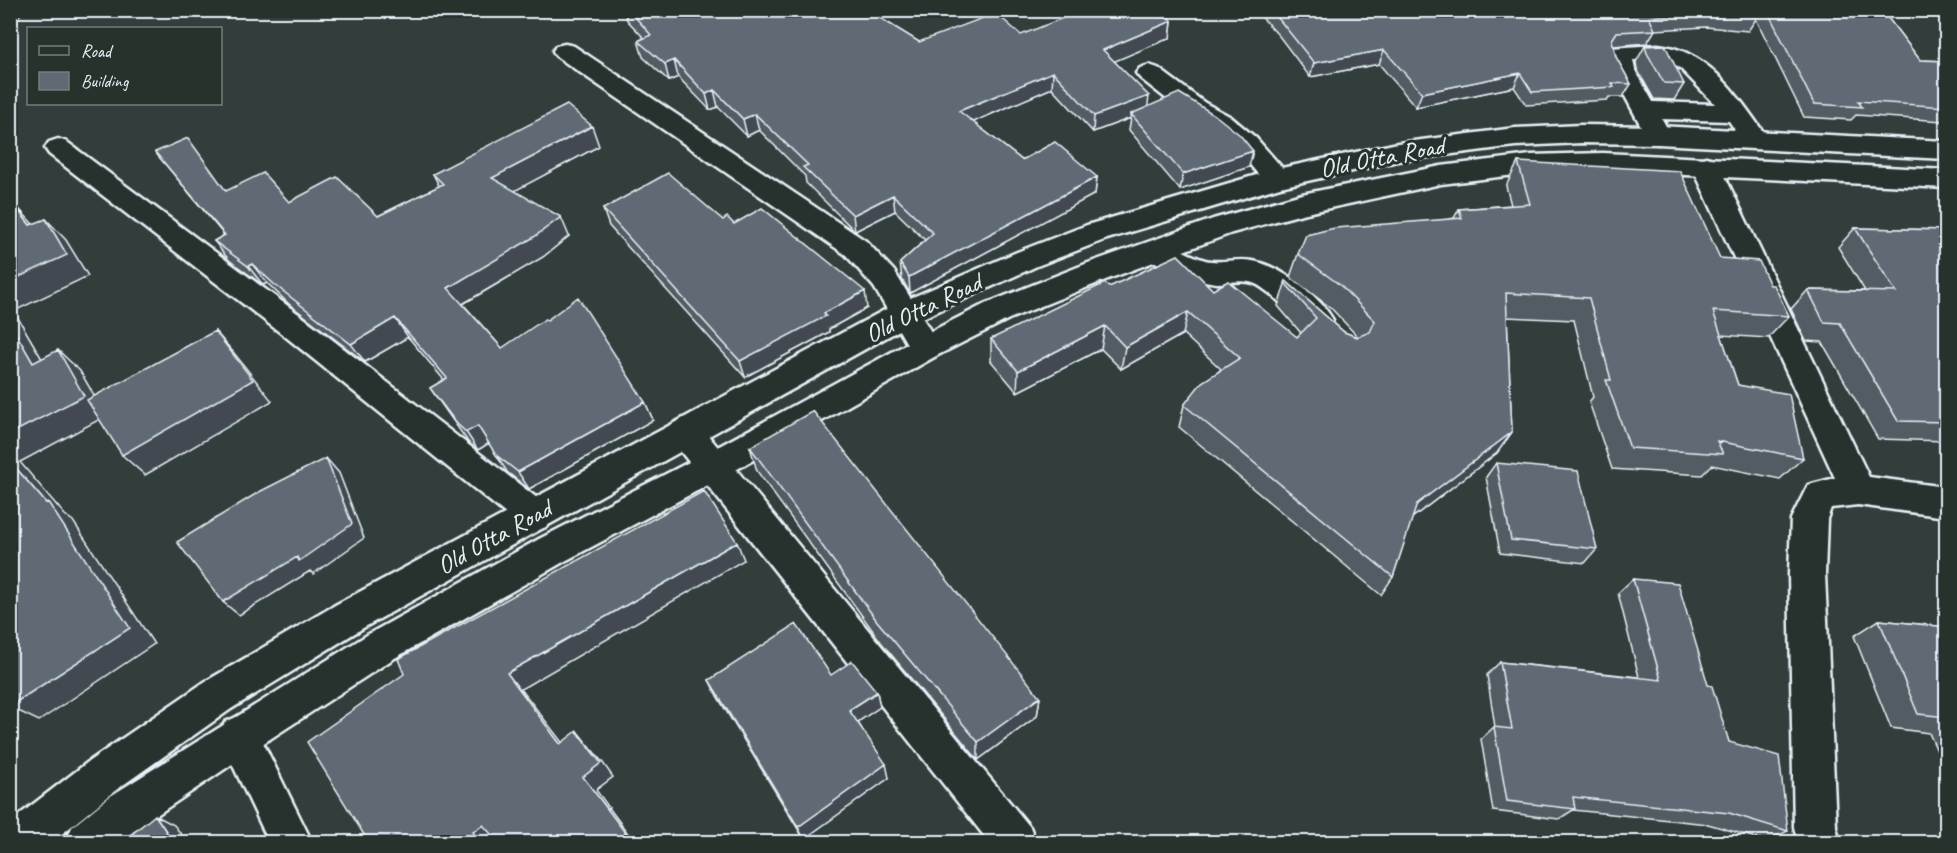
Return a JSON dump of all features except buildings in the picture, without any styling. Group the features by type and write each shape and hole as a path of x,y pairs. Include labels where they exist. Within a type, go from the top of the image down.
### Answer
{"main road":[{"path":"565,51 856,248 884,279 925,348"},
{"path":"1736,112 1651,123 1623,69 1619,53 1659,52 1690,62 1736,112 1755,139"},
{"path":"1149,73 1196,109 1222,123 1247,144 1277,178"},
{"name":"Old Otta Road","path":"19,843 102,776 217,696 350,616 903,314 1027,259 1097,232 1277,178 1398,152 1496,139 1581,134 1651,123 1755,139 1947,150"},
{"path":"58,148 297,329 534,516"},
{"name":"Old Otta Road","path":"87,843 124,812 238,735 390,641 552,550 713,466 925,348 998,311 1098,271 1223,226 1302,204 1479,169 1603,162 1947,179"},
{"path":"1706,166 1858,490"},
{"path":"1157,250 1201,269 1218,272 1240,270 1256,273 1274,283 1339,338"},
{"path":"686,432 1015,843"},
{"path":"1819,843 1815,827 1807,574 1809,519 1820,495 1836,491 1858,490 1947,502"},
{"path":"238,735 291,843"}]}
